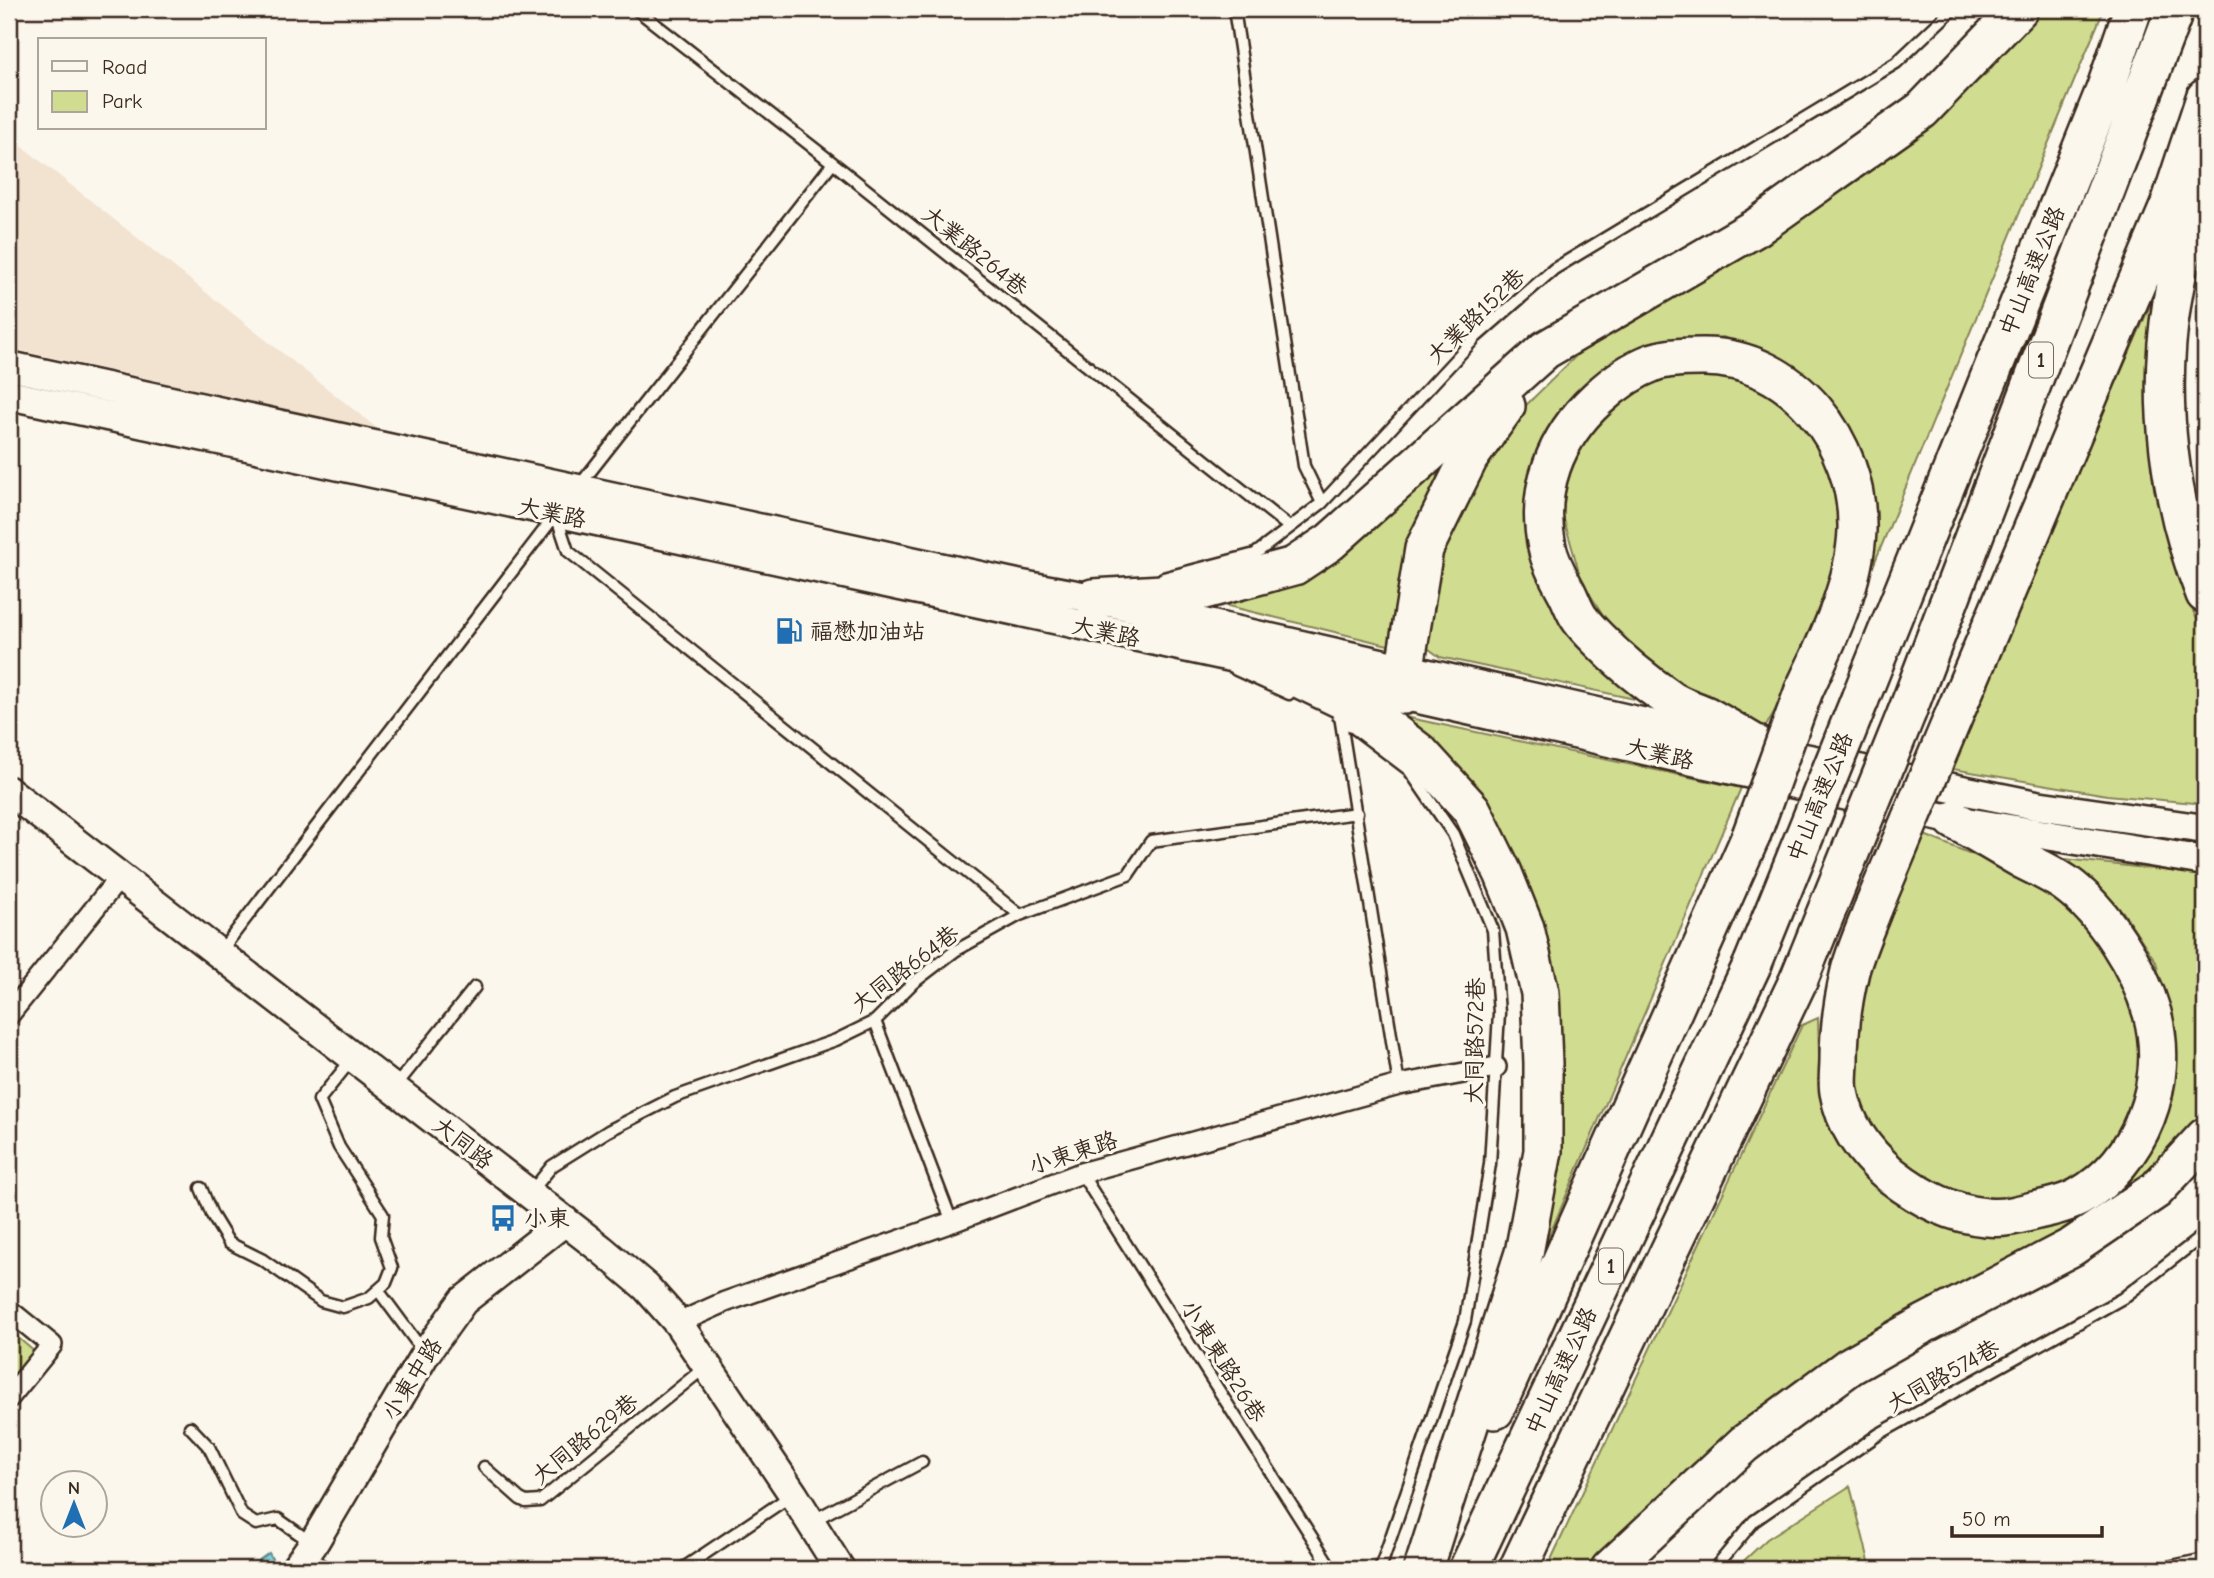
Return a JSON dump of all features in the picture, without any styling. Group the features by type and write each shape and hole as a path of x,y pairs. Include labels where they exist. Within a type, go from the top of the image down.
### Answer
{"highway":[{"path":"1081,591 1197,592 1294,566 1331,542 1545,350 1757,228 1922,110 2019,9"},
{"name":"中山高速公路","path":"1468,1569 1753,963 2100,103 2133,9"},
{"name":"中山高速公路","path":"1518,1569 1799,979 1907,712 2175,9"},
{"path":"1954,820 2065,883 2096,914 2126,955 2146,992 2156,1029 2158,1060 2155,1091 2146,1120 2127,1152 2105,1176 2078,1197 2009,1217 1986,1217 1952,1210 1914,1193 1879,1165 1850,1128 1839,1090 1839,1031 1850,970 1874,906 2171,204 2205,98"},
{"path":"2205,167 2172,303 2165,384 2170,472 2192,561 2205,594"},
{"path":"1404,681 1424,549 1469,458 1545,350"},
{"path":"1424,1569 1751,836 1804,690 1838,611 1850,571 1857,530 1847,466 1839,443 1802,394 1748,363 1719,357 1685,357 1655,362 1624,376 1582,413 1564,436 1545,483 1547,549 1580,620 1616,658 1674,701 1705,715 1765,750"},
{"path":"1273,666 1364,710 1420,753 1472,810 1503,873 1525,928 1540,992 1544,1063 1544,1151 1524,1253 1424,1569"},
{"path":"2156,1190 2205,1137"},
{"path":"1610,1569 1744,1444 1850,1366 1922,1325 2073,1247 2156,1190 2205,1148"}],"main road":[{"name":"大業路","path":"9,366 361,442 566,502 1190,650 1273,666 1404,681 2036,805 2205,829"},
{"name":"大業路","path":"9,395 354,470 566,502 1017,584 1081,591 1404,681 1954,820 2205,861"},
{"path":"354,470 361,442"},
{"name":"大同路","path":"9,791 394,1088 646,1287 678,1323 707,1365 840,1569"},
{"name":"小東中路","path":"310,1559 425,1354 463,1301 565,1222"}],"street":[{"path":"9,1015 119,878"},
{"name":"小東東路","path":"678,1323 725,1302 952,1222 1081,1173 1399,1085 1496,1067"},
{"path":"9,1310 52,1345 9,1398"}],"lane":[{"name":"大業路264巷","path":"636,9 1289,527"},
{"path":"1234,9 1304,466 1322,503"},
{"name":"大業路152巷","path":"1149,582 1255,554 1322,503 1476,337 1554,268 1896,63 1953,9"},
{"path":"219,952 566,502 833,163"},
{"path":"566,502 568,551 1020,915"},
{"path":"1190,650 1303,700"},
{"name":"大同路572巷","path":"1328,711 1340,716 1409,769 1453,834 1493,930 1499,1013 1490,1164 1465,1321 1380,1569"},
{"path":"1340,716 1399,1085"},
{"name":"大同路664巷","path":"529,1195 552,1166 608,1131 653,1108 676,1097 836,1040 875,1021 913,984 956,951 1020,915 1128,875 1151,841 1357,813"},
{"path":"394,1088 475,988"},
{"path":"875,1021 952,1222"},
{"path":"201,1188 212,1215 229,1243 263,1260 321,1301 344,1307 369,1298 386,1283 392,1268 381,1237 383,1216 340,1147 319,1100 353,1057"},
{"name":"小東東路26巷","path":"1081,1173 1332,1569"},
{"name":"大同路574巷","path":"1714,1569 1754,1521 1879,1434 2123,1298 2205,1234"},
{"path":"378,1290 425,1354"},
{"name":"大同路629巷","path":"484,1468 520,1499 526,1502 540,1501 707,1365"},
{"path":"190,1427 209,1447 242,1515 256,1524 278,1519 310,1559"},
{"path":"811,1522 922,1462"},
{"path":"682,1569 793,1494"},
{"path":"2158,1569 2205,1559"}],"shaded area":[{"path":"9,136 378,429 9,348"}],"green space":[{"path":"2040,9 2104,9 1852,617 1871,489 1841,411 1785,366 1723,337 1652,351 1587,394 1531,531 1653,703 1440,657 1422,644 1442,550 1503,428 1583,349 1630,324 1860,179 1987,73"},
{"path":"2163,276 2147,418 2154,489 2183,591 2205,635 2205,804 2107,795 1947,768"},
{"path":"1740,372 1801,404 1833,469 1846,536 1812,645 1765,728 1668,682 1619,640 1582,582 1560,506 1571,453 1607,408 1672,373"},
{"path":"1434,472 1440,481 1398,591 1392,646 1216,603"},
{"path":"1405,717 1741,788 1534,1271 1558,1141 1561,1031 1530,911 1461,775"},
{"path":"1917,832 2028,877 2089,927 2137,1010 2141,1091 2098,1165 2050,1189 2005,1199 1954,1194 1907,1168 1873,1130 1851,1095 1852,990"},
{"path":"2057,858 2205,875 2205,1115 2193,1131 2117,1206 1922,1310 1693,1464 1592,1569 1554,1569 1548,1566 1802,1025 1818,1018 1820,1093 1840,1137 1976,1234 2044,1229 2092,1204 2149,1149 2173,1100 2172,1032 2156,962 2123,912"},
{"path":"9,1330 36,1353 9,1385"},
{"path":"1850,1486 1871,1569 1735,1569 1767,1539"}],"water":[{"path":"269,1553 277,1569 251,1569 255,1563"}],"place":[{"name":"福懋加油站","path":"789,631"},
{"name":"小東","path":"503,1218"}]}
